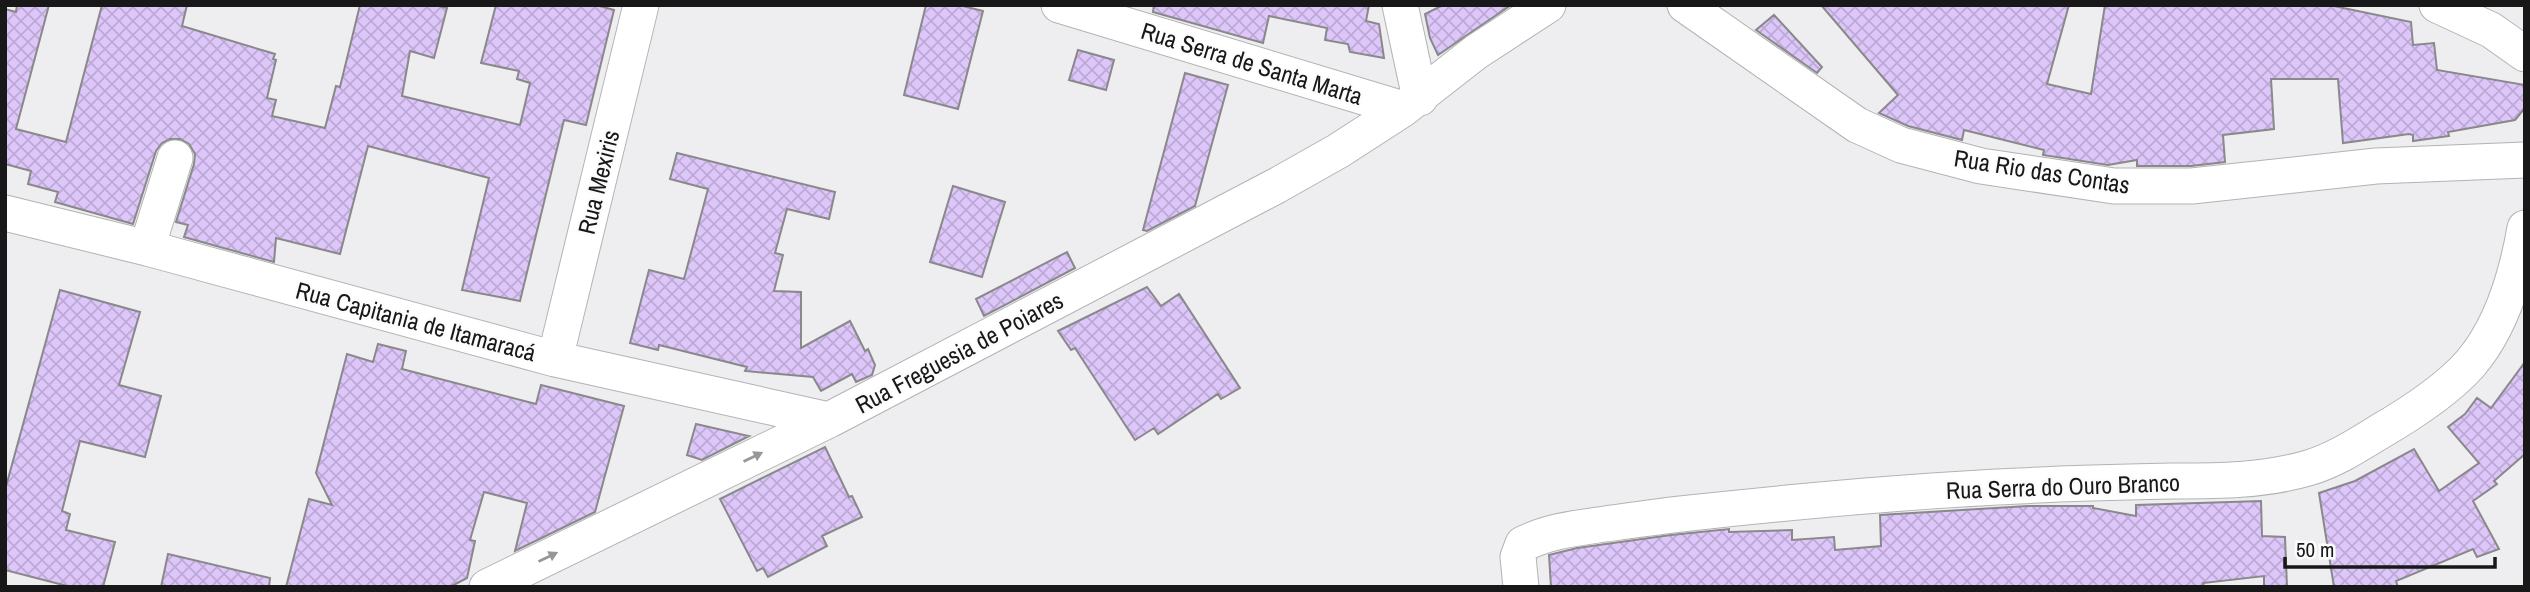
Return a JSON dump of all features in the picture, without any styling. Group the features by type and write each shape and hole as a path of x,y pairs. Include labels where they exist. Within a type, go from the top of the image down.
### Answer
{"street":[{"name":"Rua Mexiris","path":"555,359 641,5"},
{"name":"Rua Serra de Santa Marta","path":"1059,5 1411,104"},
{"path":"1400,5 1411,104"},
{"path":"1411,104 1476,52 1548,5"},
{"name":"Rua Rio das Contas","path":"1685,5 1857,125 1900,145 1981,166 2114,186 2192,186 2376,166 2525,160"},
{"path":"2437,5 2491,30 2525,54"},
{"name":"Rua Freguesia de Poiares","path":"487,587 829,420 1276,186 1338,151 1411,104"},
{"path":"147,248 176,158"},
{"name":"Rua Capitania de Itamaracá","path":"5,214 147,248 555,359 829,420"},
{"name":"Rua Serra do Ouro Branco","path":"1521,587 1518,557 1523,544 1560,531 1665,515 1893,492 2036,485 2224,481 2311,468 2360,444 2398,421 2444,387 2470,363 2505,301 2520,255 2525,228"}],"building":[{"path":"17,5 49,5 16,129 66,142 102,5 187,5 182,26 275,54 267,98 276,100 272,116 325,128 336,86 340,87 360,5 435,5 447,8 434,58 410,51 402,96 520,125 530,83 517,79 519,71 481,63 496,5 596,5 614,10 586,125 564,120 520,301 462,290 489,178 368,146 340,254 276,238 274,262 184,237 188,225 176,222 195,154 189,144 180,139 170,139 162,143 156,151 133,224 55,202 58,192 28,184 31,171 5,164 5,9 16,12"},
{"path":"926,5 959,5 983,11 958,109 904,95"},
{"path":"1154,5 1369,5 1366,21 1379,24 1384,58 1350,52 1348,44 1325,40 1327,28 1269,16 1263,43 1153,12"},
{"path":"1443,5 1511,5 1438,55 1430,38 1425,14"},
{"path":"1821,5 2069,5 2047,84 2091,94 2105,5 2329,5 2411,22 2413,45 2434,43 2437,70 2525,85 2525,108 2515,120 2448,132 2449,136 2413,141 2413,135 2409,134 2343,143 2338,79 2271,79 2274,129 2223,135 2225,162 2191,166 2137,166 2137,160 2108,165 2043,155 2044,150 1964,130 1962,140 1908,126 1879,113 1898,95"},
{"path":"1774,15 1822,67 1817,73 1756,30"},
{"path":"1078,50 1114,60 1106,90 1069,80"},
{"path":"1185,73 1228,85 1195,206 1147,231 1143,230"},
{"path":"677,153 835,192 829,219 787,209 775,253 783,255 774,291 801,292 801,348 850,321 875,365 872,375 856,382 852,374 821,391 813,377 745,371 747,367 659,345 658,350 630,343 649,270 684,279 708,189 670,179"},
{"path":"953,186 1005,202 982,277 930,262"},
{"path":"1067,252 1075,268 984,316 976,299"},
{"path":"1147,287 1161,306 1179,294 1240,388 1221,399 1218,394 1158,434 1154,428 1135,440 1075,348 1071,350 1058,331"},
{"path":"60,290 140,312 119,385 161,396 145,457 80,441 62,511 70,514 66,530 115,542 103,587 71,587 5,570 5,490"},
{"path":"378,344 406,351 402,369 536,404 541,385 624,406 595,512 515,551 527,503 484,492 470,540 475,541 467,578 450,587 286,587 309,499 332,505 316,473 347,354 373,362"},
{"path":"2525,362 2525,454 2494,481 2497,484 2473,501 2499,549 2477,557 2473,549 2396,581 2398,587 2334,587 2319,493 2355,481 2414,449 2439,491 2479,463 2448,427 2465,414 2477,398 2491,408"},
{"path":"696,424 749,436 702,460 687,455"},
{"path":"825,447 849,497 852,496 862,517 822,536 827,546 768,577 763,568 757,571 720,499"},
{"path":"2261,501 2262,536 2285,537 2287,587 2264,587 2264,576 2203,583 2204,587 1551,587 1549,555 1577,548 1671,535 1729,529 1729,532 1792,530 1792,540 1834,537 1835,550 1881,546 1880,515 2028,506 2093,506 2136,516 2136,505"},
{"path":"168,554 270,578 269,587 161,587"}]}
